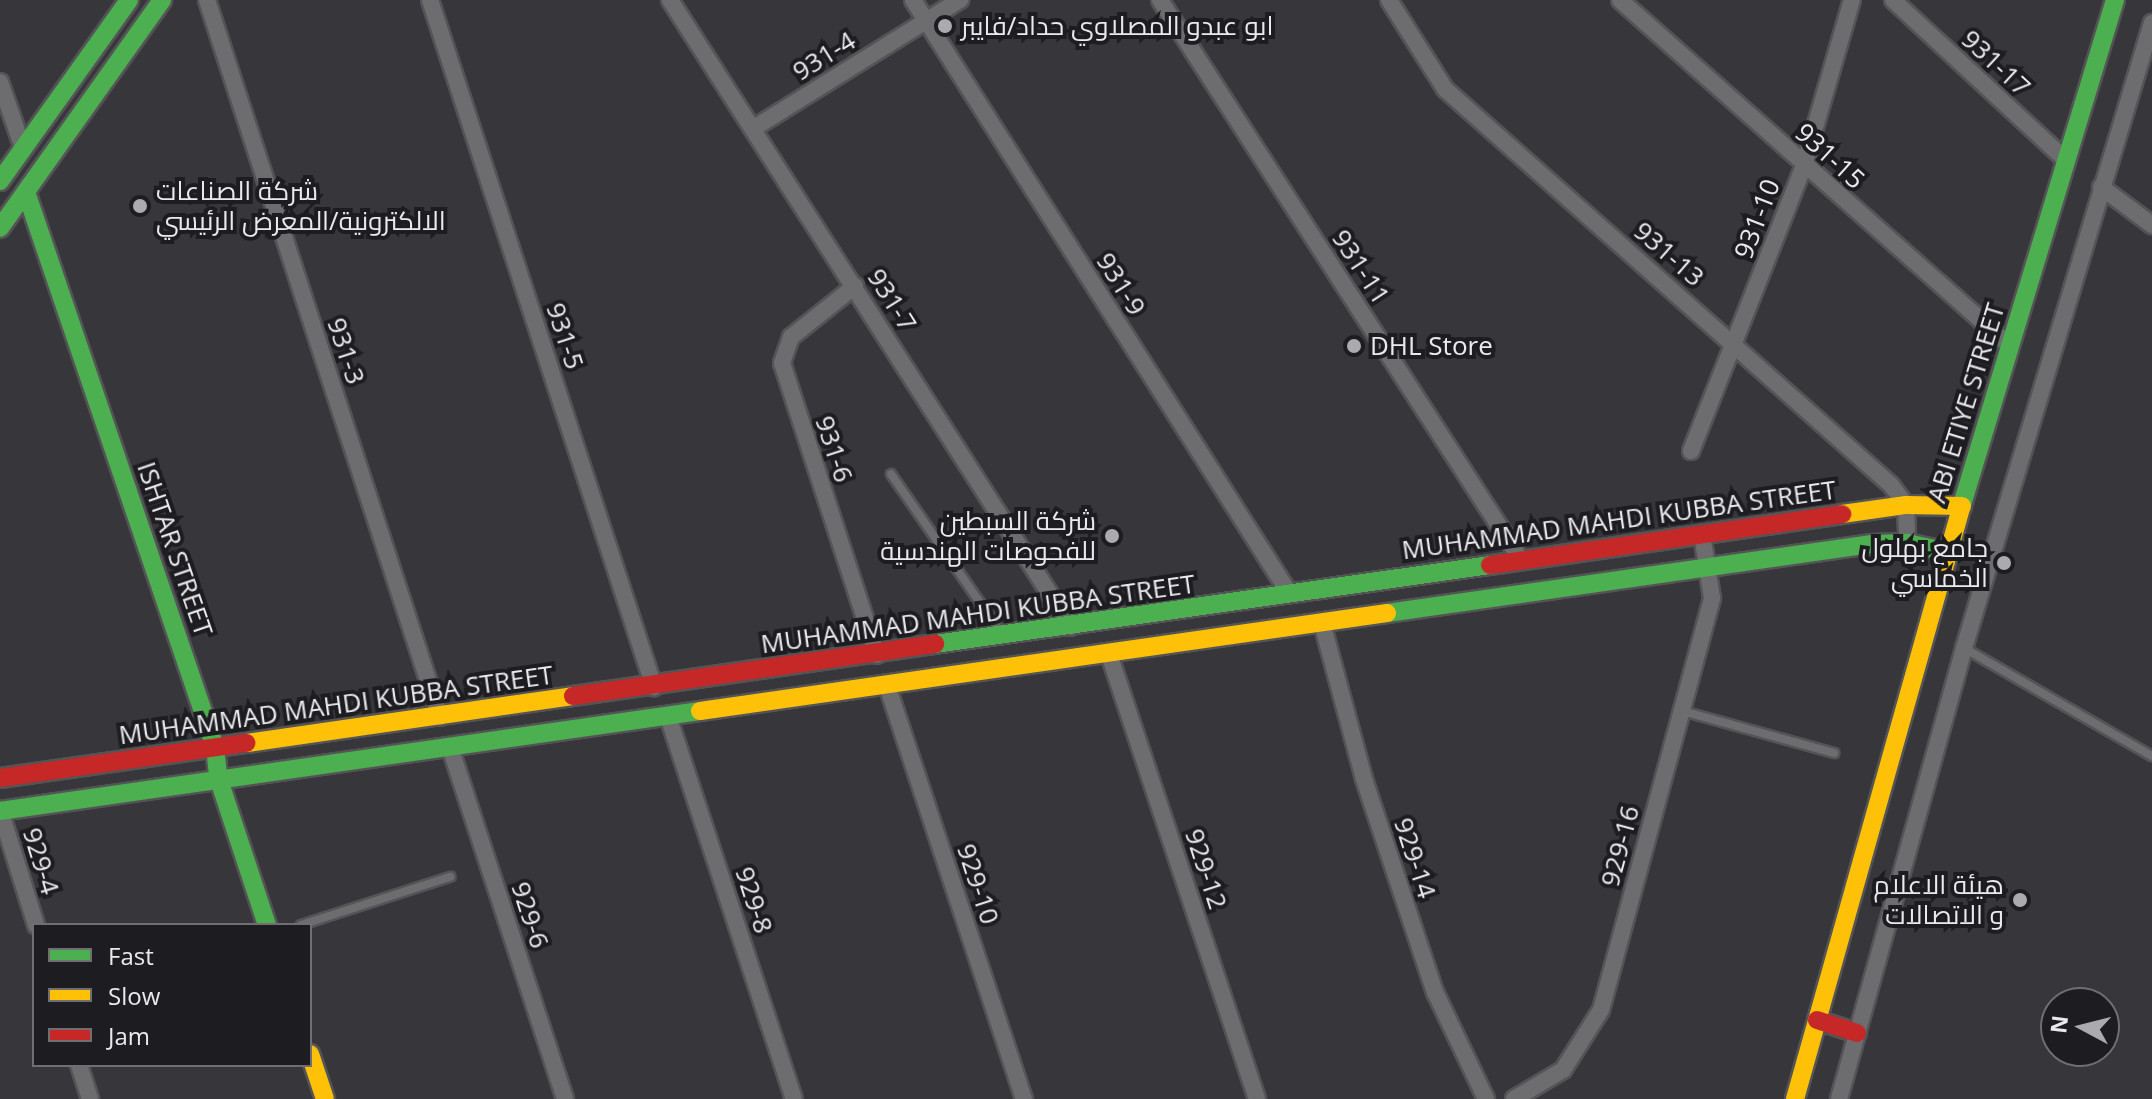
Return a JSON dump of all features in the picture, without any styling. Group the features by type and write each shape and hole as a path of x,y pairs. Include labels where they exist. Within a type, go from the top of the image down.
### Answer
{"street":[{"path":"0,181 129,0"},
{"path":"0,228 162,0"},
{"name":"931-3","path":"207,0 440,717"},
{"name":"931-5","path":"430,0 654,687"},
{"name":"931-7","path":"670,0 1071,627"},
{"name":"931-9","path":"913,0 1289,593"},
{"name":"931-4","path":"754,128 960,0"},
{"name":"931-11","path":"1160,0 1521,560"},
{"name":"931-13","path":"1389,0 1445,89 1735,344 1891,485 1906,505"},
{"name":"931-15","path":"1620,0 2010,346"},
{"name":"931-10","path":"1691,451 1804,165 1852,0"},
{"name":"931-17","path":"1893,0 2067,161"},
{"name":"ABI ETIYE STREET","path":"1795,1099 1962,506 2115,0"},
{"path":"1839,1099 1964,648 2152,23"},
{"path":"0,82 23,148"},
{"path":"2101,187 2152,225"},
{"name":"ISHTAR STREET","path":"26,192 215,747 218,777 266,923"},
{"name":"931-6","path":"855,286 791,337 782,363 877,655"},
{"path":"1906,505 1907,543"},
{"name":"MUHAMMAD MAHDI KUBBA STREET","path":"0,778 522,707 1906,505 1962,506"},
{"name":"929-16","path":"1514,1099 1563,1070 1601,1010 1712,598 1702,535"},
{"path":"0,810 218,777 1907,543 1949,552"},
{"path":"1172,645 1175,613"},
{"name":"929-14","path":"1322,623 1364,779 1435,992 1486,1099"},
{"name":"929-12","path":"1109,654 1257,1099"},
{"name":"929-10","path":"887,685 1024,1099"},
{"path":"522,707 528,736"},
{"name":"929-8","path":"668,716 794,1099"},
{"name":"929-6","path":"450,747 565,1099"},
{"name":"929-4","path":"0,810 35,923"},
{"path":"1817,1020 1857,1033"},
{"path":"312,1060 325,1099"},
{"path":"80,1067 90,1099"}],"lane":[{"path":"891,474 1004,637"},
{"path":"1964,648 2152,756"},
{"path":"1682,711 1834,753"},
{"path":"307,923 450,877"}],"traffic: fast":[{"path":"0,181 129,0"},
{"path":"0,228 162,0"},
{"path":"1961,508 2115,0"},
{"path":"26,192 215,747 218,777 266,923"},
{"path":"1387,613 1872,544 1907,543 1949,552"},
{"path":"935,644 1490,565"},
{"path":"0,811 700,711"}],"traffic: slow":[{"path":"1842,514 1906,505 1962,506"},
{"path":"1795,1099 1961,508"},
{"path":"700,711 1387,613"},
{"path":"247,743 573,696"},
{"path":"312,1060 325,1099"}],"traffic: jam":[{"path":"1490,565 1842,514"},
{"path":"573,696 935,644"},
{"path":"0,778 247,743"},
{"path":"1817,1020 1857,1033"}],"place":[{"name":"ابو عبدو المصلاوي حداد/فايبر","path":"945,26"},
{"name":"شركة الصناعات الالكترونية/المعرض الرئيسي","path":"140,206"},
{"name":"DHL Store","path":"1354,346"},
{"name":"شركة السبطين للفحوصات الهندسية","path":"1112,536"},
{"name":"جامع بهلول الخماسي","path":"2004,563"},
{"name":"هيئة الاعلام و الاتصالات","path":"2020,900"}]}
